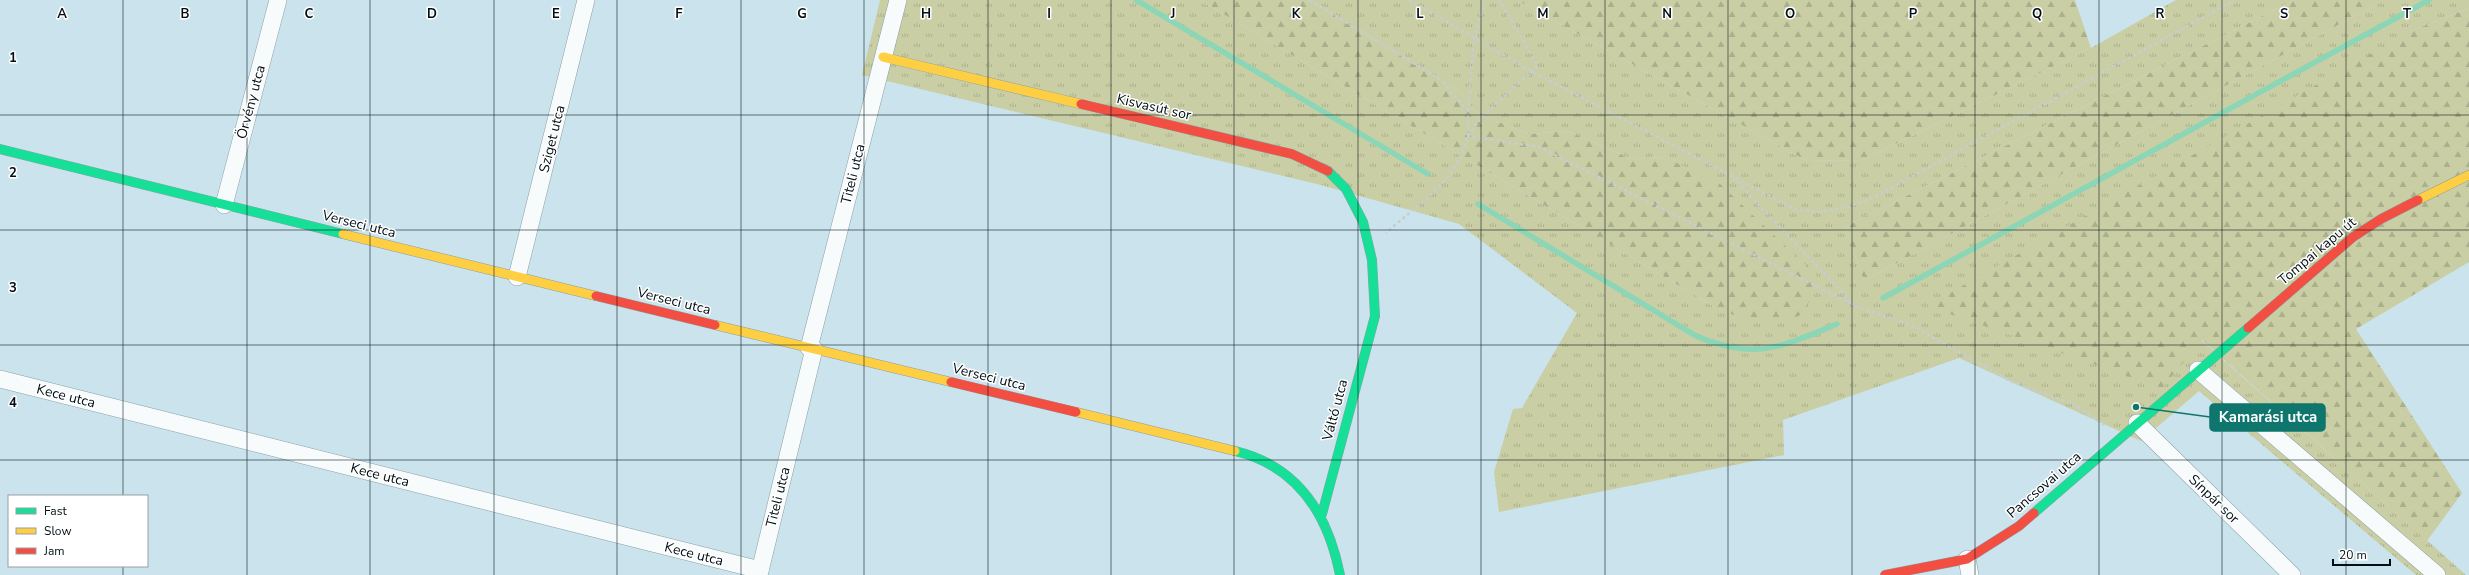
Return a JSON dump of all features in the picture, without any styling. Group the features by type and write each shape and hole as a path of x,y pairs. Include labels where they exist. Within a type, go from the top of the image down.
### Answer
{"street":[{"name":"Örvény utca","path":"224,205 278,0"},
{"name":"Sziget utca","path":"517,277 586,0"},
{"name":"Titeli utca","path":"760,573 812,349 898,0"},
{"name":"Kisvasút sor","path":"884,57 1292,154 1332,174 1349,192 1362,218 1370,249"},
{"name":"Verseci utca","path":"0,149 517,277 1257,456 1280,470 1303,490 1322,514"},
{"name":"Tompai kapu út","path":"2198,370 2353,237 2381,219 2469,175"},
{"name":"Váltó utca","path":"1322,514 1375,316 1375,282 1370,249"},
{"name":"Pancsovai utca","path":"1885,575 1968,567 2018,526 2198,370"},
{"path":"2198,370 2437,575"},
{"name":"Kece utca","path":"0,379 760,573"},
{"name":"Sínpár sor","path":"2137,423 2292,575"},
{"path":"1322,514 1335,543 1340,575"}],"path":[{"path":"1310,0 1442,80 1468,111"},
{"path":"1409,0 1474,40 1735,180 1795,209 1820,212 1846,207 1871,199 2235,0"},
{"path":"1370,249 1438,189 1461,157 1467,136 1474,40 1485,0"},
{"path":"1467,136 1480,119 1538,66 1499,0"},
{"path":"1467,136 1538,147 1856,306 1913,326 2010,381 2074,405 2121,436"},
{"path":"1735,180 1856,306"}],"green space":[{"path":"880,0 1200,0 1715,307 1664,157 1631,159 1568,131 1529,134 1478,114 1458,90 1308,0 1517,0 1807,161 1863,160 2091,48 2176,0 2294,0 1845,227 1864,281 2384,0 2469,0 2469,8 2409,32 2201,340 2466,575 2416,575 2199,391 2141,441 1959,358 1783,420 1784,455 1499,512 1494,472 1513,409 1522,408 1577,313 1459,224 1321,185 862,75"},
{"path":"1200,0 1308,0 1458,90 1478,114 1529,134 1568,131 1631,159 1664,157 1719,183 1823,282 1799,316 1765,321 1747,319 1715,307"},
{"path":"1517,0 2075,0 2091,48 1863,160 1807,161"},
{"path":"2294,0 2384,0 1864,281 1845,227"},
{"path":"2469,8 2469,262 2356,329 2462,493 2427,541 2202,340 2162,388 1927,306 2409,32"}],"waterway":[{"path":"1136,0 1428,174"},
{"path":"1883,298 2429,0"},
{"path":"1478,204 1696,336 1717,344 1735,348 1768,348 1800,339 1837,324"}],"traffic: fast":[{"path":"0,149 343,234"},
{"path":"1322,514 1375,316 1372,260 1363,222 1346,189 1328,171"},
{"path":"2034,513 2248,328"},
{"path":"1235,451 1257,458 1276,468 1293,481 1307,496 1318,513 1327,532 1335,553 1340,575"}],"traffic: slow":[{"path":"883,57 1081,104"},
{"path":"2418,200 2469,175"},
{"path":"343,234 596,296"},
{"path":"715,325 951,382"},
{"path":"1076,412 1235,451"}],"traffic: jam":[{"path":"1081,104 1292,154 1328,171"},
{"path":"2248,328 2353,237 2381,219 2418,200"},
{"path":"596,296 715,325"},
{"path":"951,382 1076,412"},
{"path":"1885,575 1967,559 2019,526 2034,513"}],"place":[{"name":"Kamarási utca","path":"2136,407"}]}
